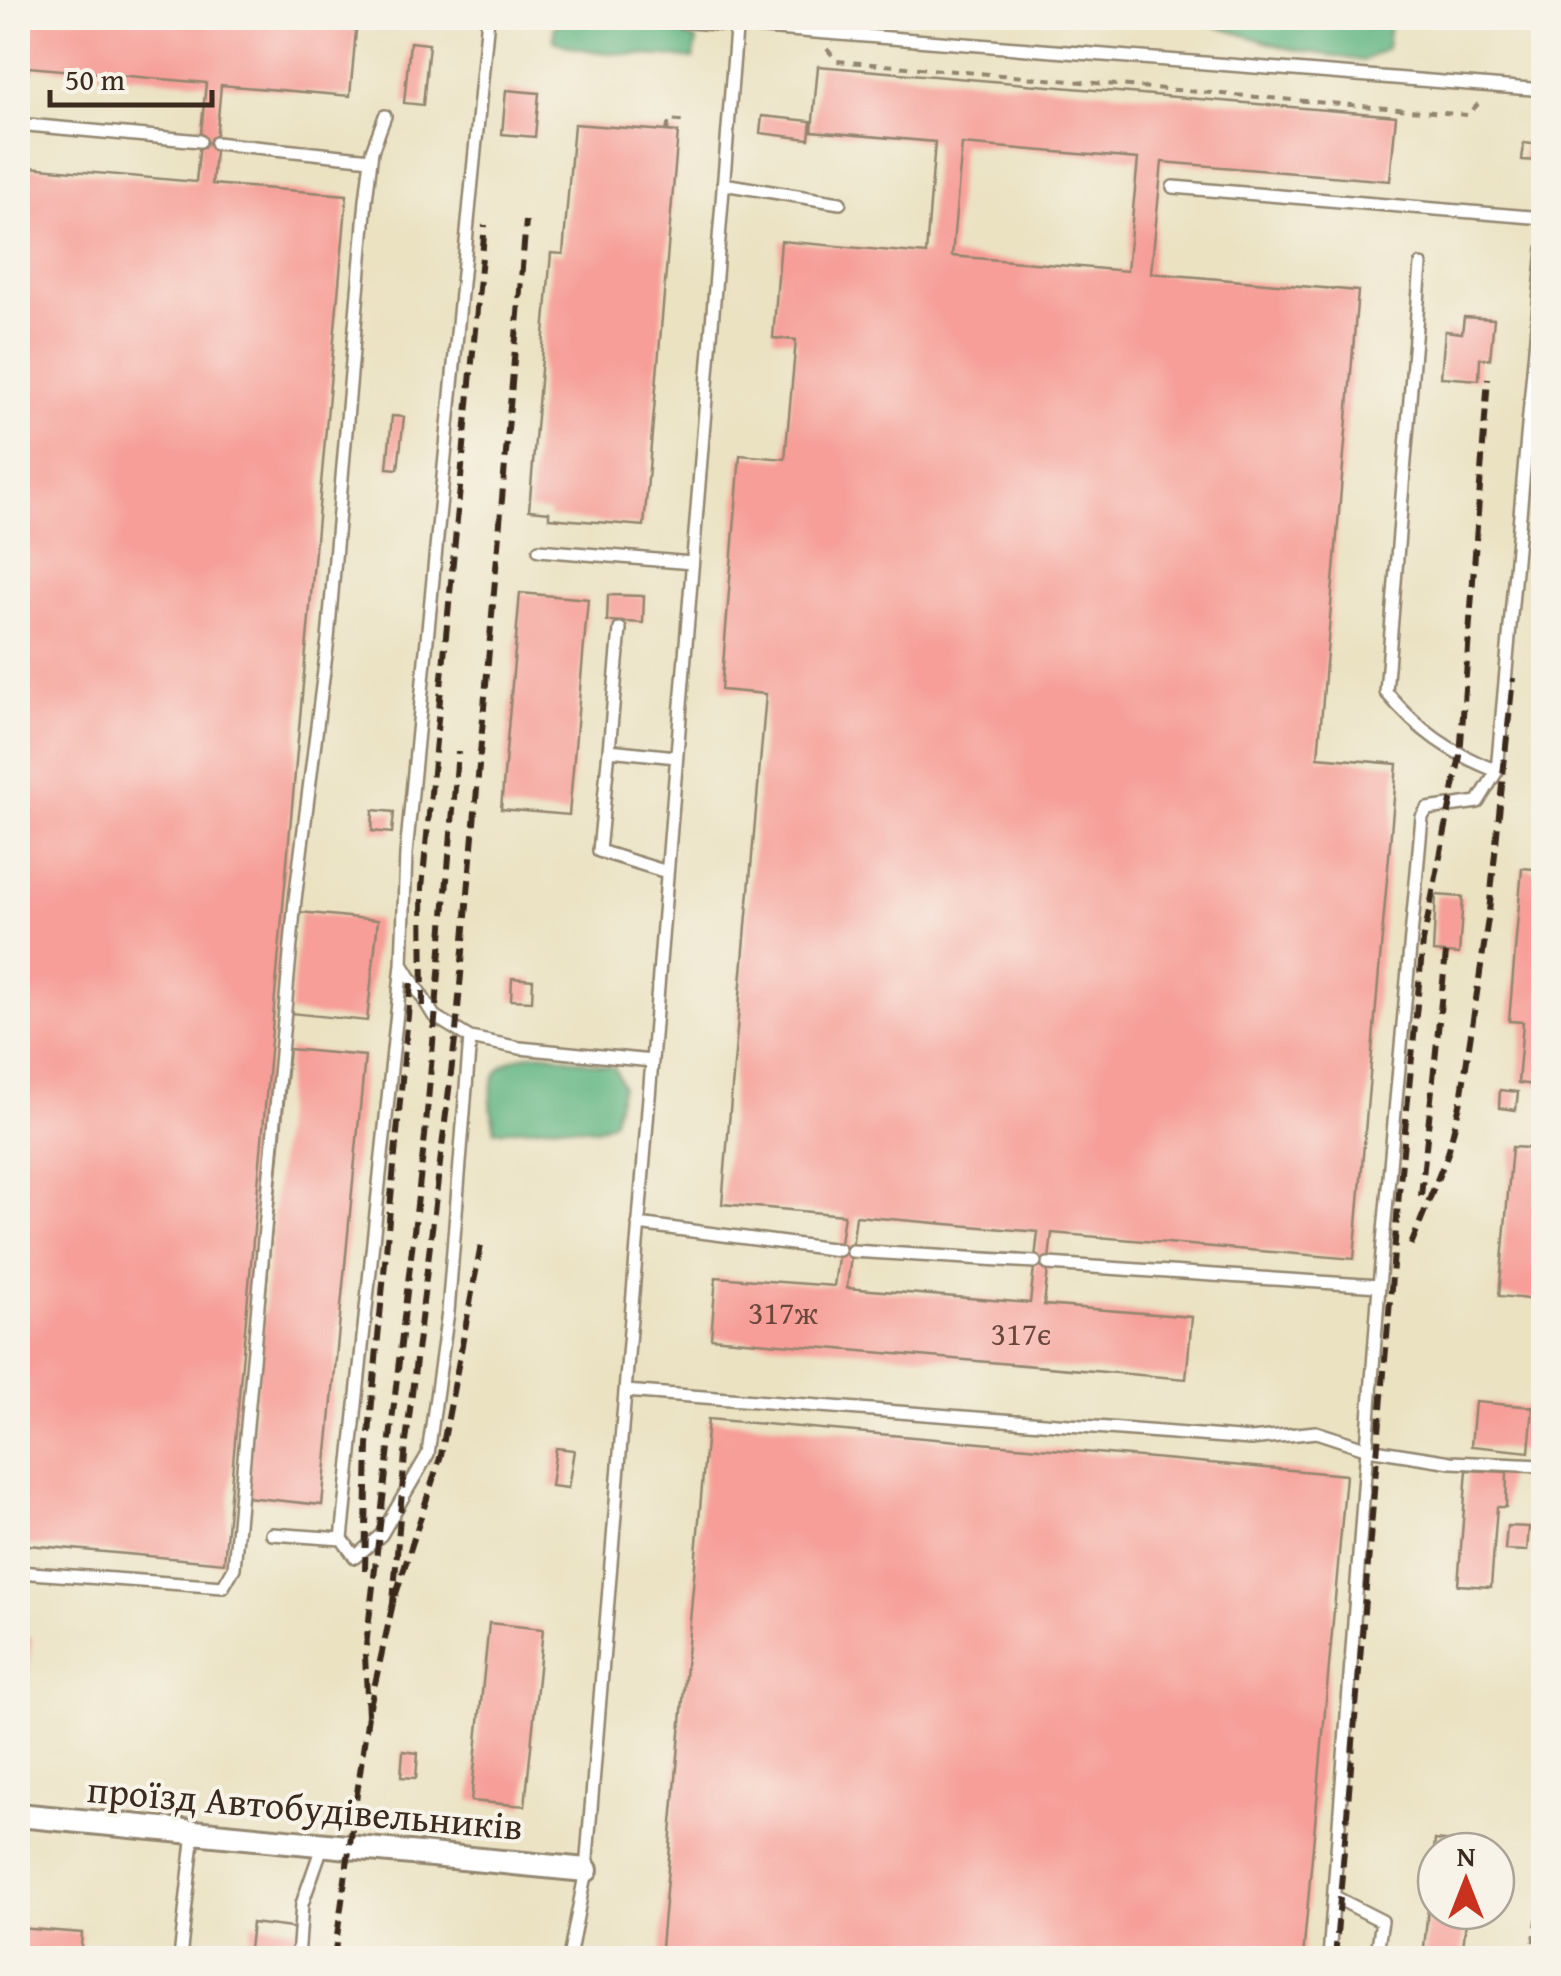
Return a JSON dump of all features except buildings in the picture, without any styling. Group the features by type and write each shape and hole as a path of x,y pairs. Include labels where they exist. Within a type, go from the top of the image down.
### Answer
{"street":[{"name":"проїзд Автобудівельників","path":"18,1815 586,1870"}],"lane":[{"path":"470,1038 448,1312 428,1454 382,1535 355,1557 342,1539 402,964 406,854 488,18"},
{"path":"639,18 1544,90"},
{"path":"569,1958 586,1870 736,23"},
{"path":"18,1572 223,1587 234,1568 295,900 328,639 371,159 385,116"},
{"path":"28,126 200,141"},
{"path":"216,142 371,159"},
{"path":"723,184 840,204"},
{"path":"1173,187 1544,218"},
{"path":"1328,1958 1379,1286 1422,817 1427,809 1478,802 1497,770 1544,248"},
{"path":"1422,265 1386,692 1413,724 1455,754 1497,770"},
{"path":"540,550 692,563"},
{"path":"620,630 598,851 667,872"},
{"path":"609,750 676,757"},
{"path":"402,964 434,1016 470,1038 520,1048 652,1061"},
{"path":"638,1224 846,1250 1379,1286"},
{"path":"625,1391 1251,1439 1316,1432 1368,1449 1451,1462 1544,1466"},
{"path":"272,1534 342,1539"},
{"path":"180,1958 194,1832"},
{"path":"298,1958 302,1904 323,1844"},
{"path":"1335,1897 1382,1921 1376,1958"}],"path":[{"path":"824,45 837,61 1468,115 1495,86"},
{"path":"667,131 669,120 688,122"},
{"path":"1531,1958 1544,1876"}],"green space":[{"path":"1155,18 1395,18 1390,22 1387,48 1363,61 1286,48 1208,24"},
{"path":"570,21 635,24 682,35 697,41 693,59 605,52 554,41 554,26"},
{"path":"544,1053 615,1068 622,1086 613,1121 597,1129 560,1125 495,1131 491,1100 495,1076 511,1060"}],"railway":[{"path":"393,1603 406,1442 456,1032 526,221"},
{"path":"423,1006 422,888 485,225"},
{"path":"1335,1958 1423,942 1460,756 1488,378"},
{"path":"1411,1245 1448,1153 1461,1100 1489,912 1513,678"},
{"path":"368,1715 365,1655 425,1136 458,752"},
{"path":"1421,1196 1446,953"},
{"path":"365,1571 368,1445 411,983"},
{"path":"334,1958 368,1715 393,1603 441,1455 482,1240"}]}
